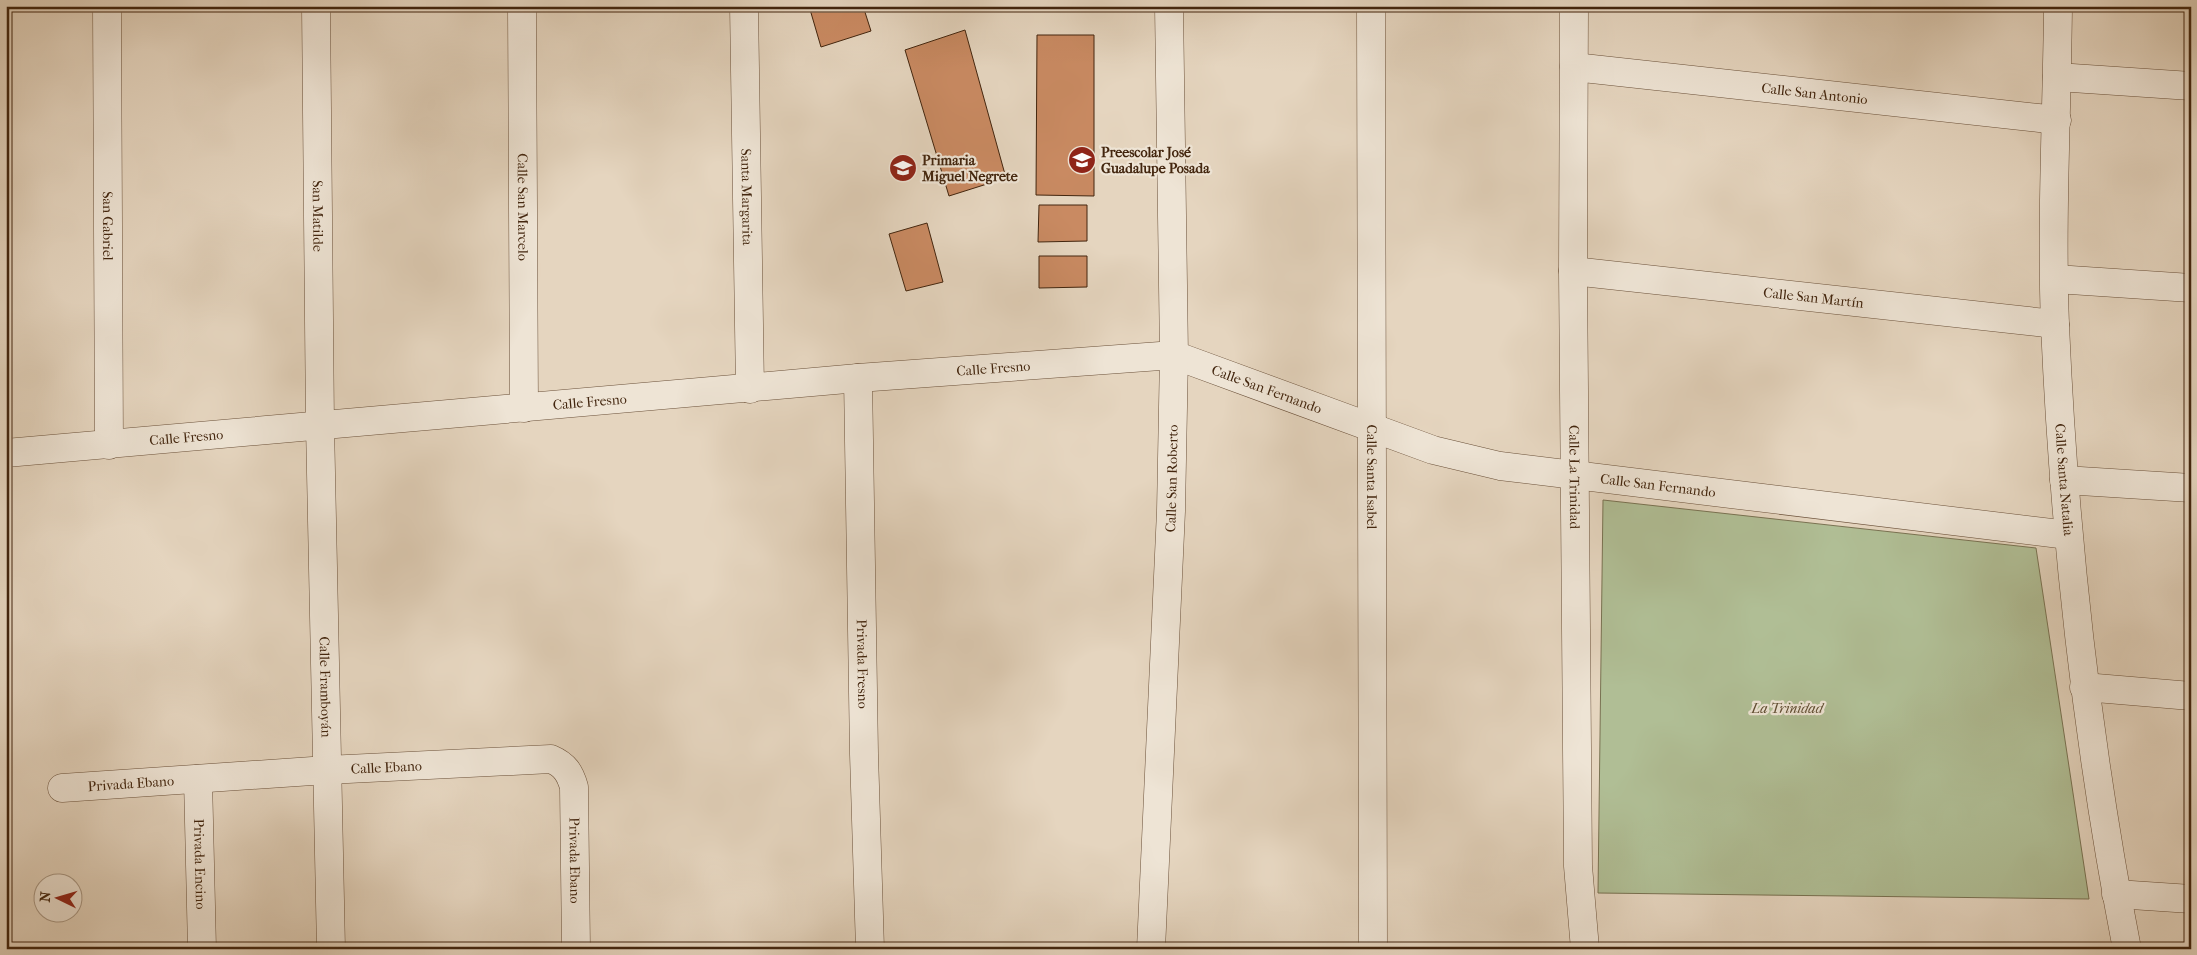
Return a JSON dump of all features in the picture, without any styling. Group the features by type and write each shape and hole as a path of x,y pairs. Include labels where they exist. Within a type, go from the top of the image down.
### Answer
{"street":[{"name":"San Gabriel","path":"107,6 109,444"},
{"name":"San Matilde","path":"316,6 320,426"},
{"name":"Calle San Marcelo","path":"522,6 524,408"},
{"name":"Santa Margarita","path":"744,6 750,389"},
{"name":"Calle San Roberto","path":"1152,949 1170,511 1174,355 1169,6"},
{"name":"Calle Santa Isabel","path":"1370,6 1373,949"},
{"name":"Calle La Trinidad","path":"1574,6 1573,271 1578,866 1585,949"},
{"name":"Calle Santa Natalia","path":"2058,6 2055,324 2068,535 2084,687 2116,894 2127,949"},
{"name":"Calle San Antonio","path":"1574,67 2057,120"},
{"path":"2057,77 2191,86"},
{"name":"Calle San Martín","path":"1573,271 2055,324"},
{"path":"2055,279 2191,288"},
{"name":"Calle Fresno","path":"6,453 858,378 1174,355"},
{"name":"Calle San Fernando","path":"1174,355 1432,450 1500,466 2068,535"},
{"name":"Privada Fresno","path":"858,378 864,754 870,949"},
{"name":"Calle Framboyán","path":"320,426 331,949"},
{"path":"2064,480 2191,488"},
{"path":"2084,687 2191,696"},
{"name":"Calle Ebano","path":"198,779 327,770 551,759 562,764 570,773"},
{"name":"Privada Ebano","path":"570,773 574,787 576,949"},
{"name":"Privada Ebano","path":"62,788 198,779"},
{"name":"Privada Encino","path":"198,779 202,949"},
{"path":"2116,894 2191,899"}],"green space":[{"name":"La Trinidad","path":"1603,500 2036,548 2089,899 1598,893"}],"building":[{"path":"809,6 863,6 871,31 821,47"},
{"path":"965,30 1006,178 949,196 905,50"},
{"path":"1037,35 1094,35 1094,196 1036,195"},
{"path":"1039,205 1087,205 1087,241 1038,242"},
{"path":"927,223 943,282 906,291 889,234"},
{"path":"1039,256 1087,256 1087,287 1039,288"}],"place":[{"name":"Preescolar José Guadalupe Posada","path":"1082,160"},
{"name":"Primaria Miguel Negrete","path":"903,168"}]}
